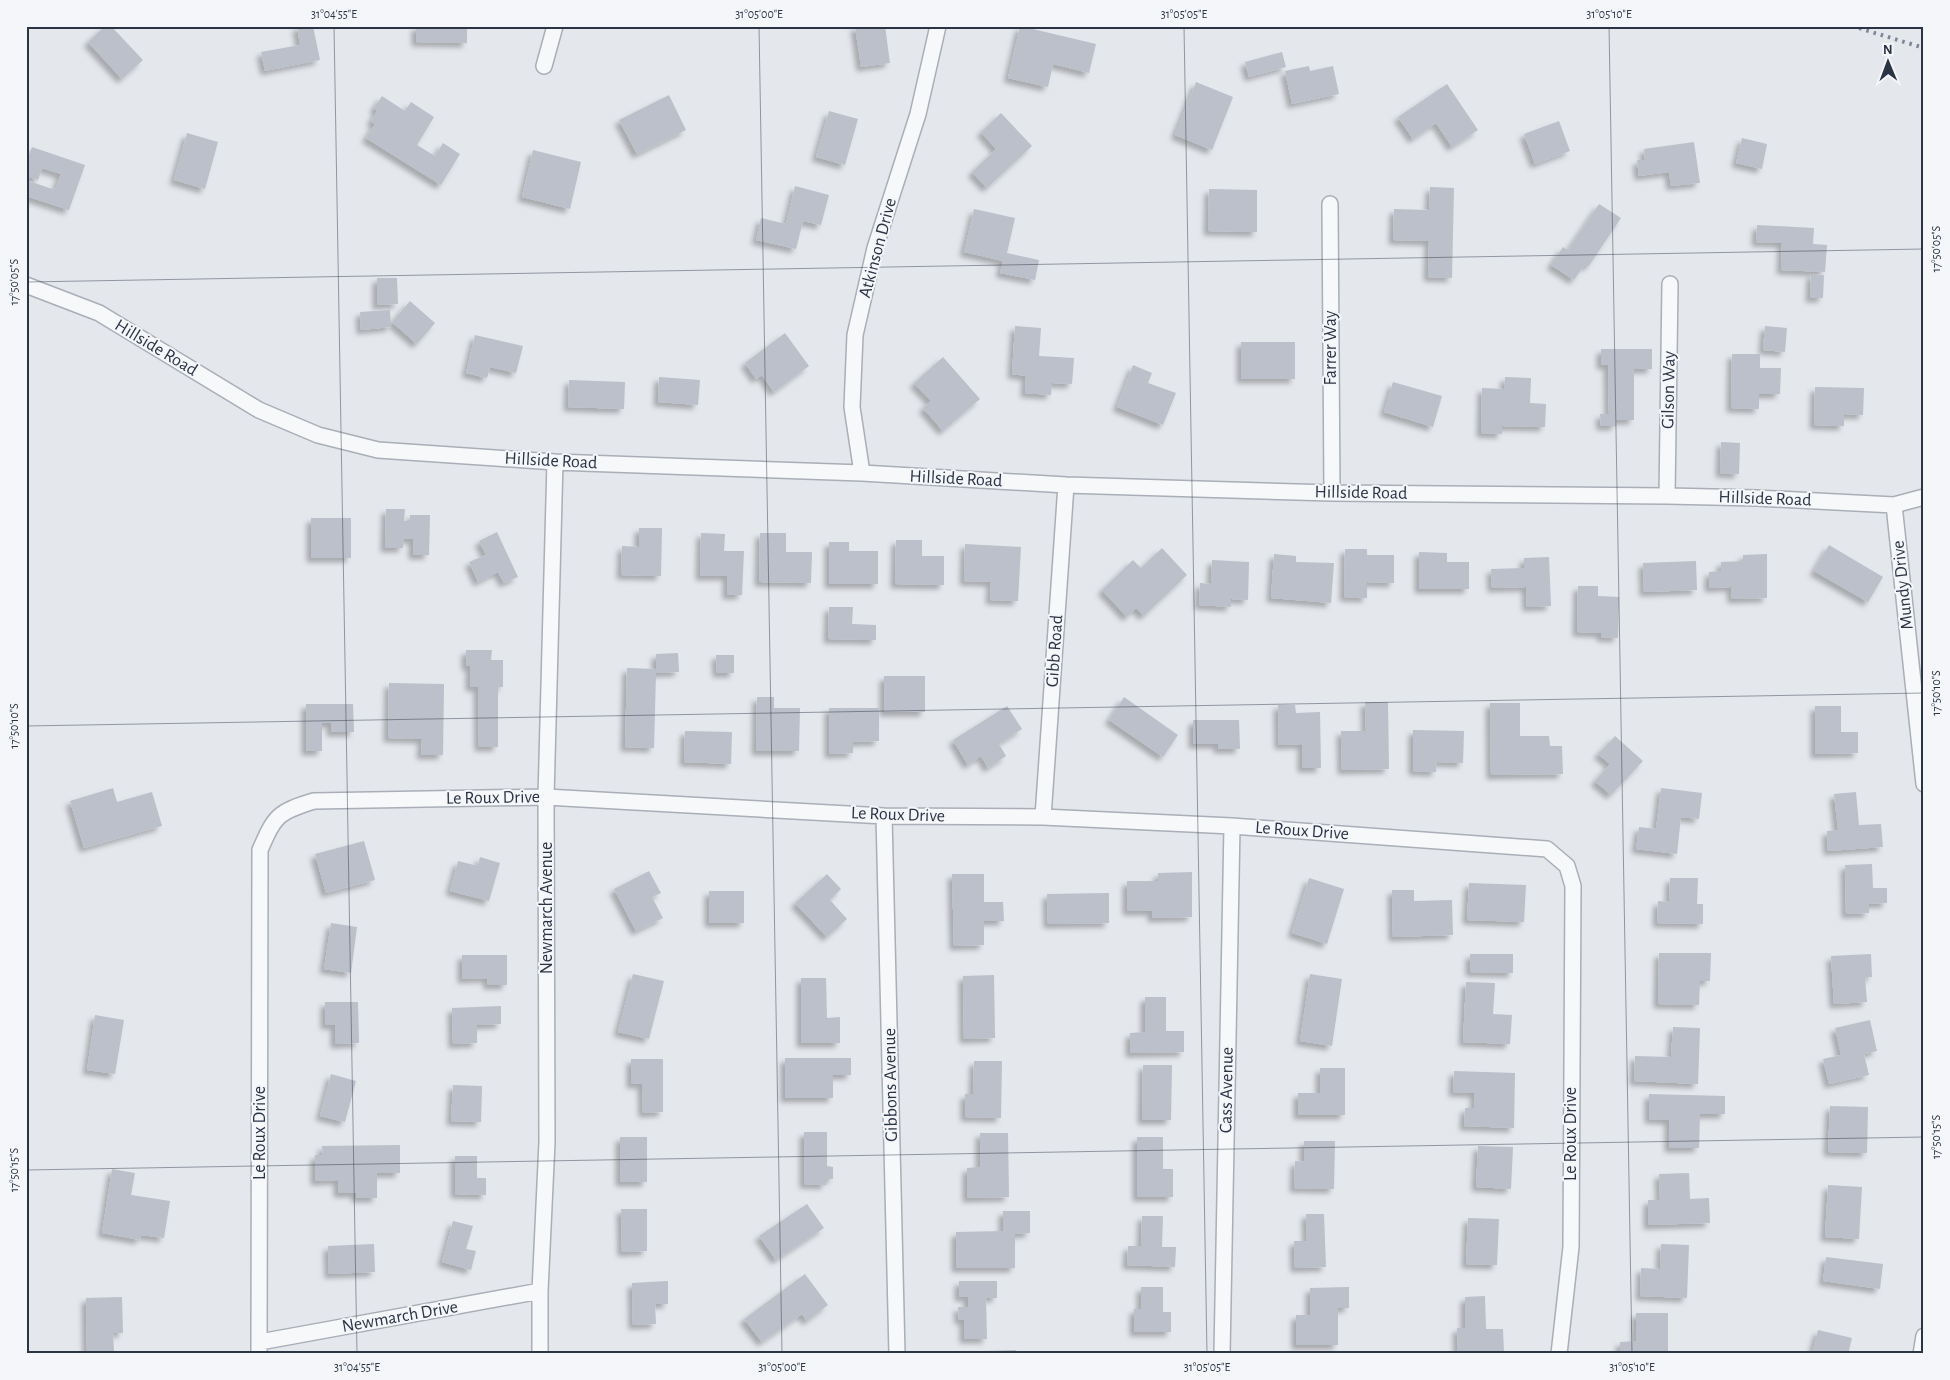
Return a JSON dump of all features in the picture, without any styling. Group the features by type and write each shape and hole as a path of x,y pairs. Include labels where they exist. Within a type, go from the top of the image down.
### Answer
{"street":[{"path":"544,66 555,26"},
{"name":"Atkinson Drive","path":"862,473 852,407 855,335 875,248 918,114 938,26"},
{"name":"Farrer Way","path":"1330,204 1332,493"},
{"name":"Gilson Way","path":"1667,496 1670,284"},
{"name":"Hillside Road","path":"26,285 99,313 259,410 318,435 378,450 555,462 862,473 1066,485 1332,493 1757,498 1894,505 1924,497"},
{"name":"Newmarch Avenue","path":"540,1354 540,1291 547,1142 546,797 555,462"},
{"name":"Gibb Road","path":"1043,817 1066,485"},
{"name":"Mundy Drive","path":"1894,505 1924,784"},
{"name":"Le Roux Drive","path":"259,1348 260,850 272,824 288,809 314,801 546,797 884,816 1043,817 1232,826 1547,849 1567,866 1572,886 1571,1247 1559,1354"},
{"name":"Gibbons Avenue","path":"884,816 897,1354"},
{"name":"Cass Avenue","path":"1222,1354 1232,826"},
{"name":"Newmarch Drive","path":"259,1348 540,1291"},
{"path":"1921,1354 1924,1336"}],"building":[{"path":"105,26 111,26 143,60 122,79 88,42"},
{"path":"297,26 313,26 320,60 265,71 261,52 300,45"},
{"path":"416,26 467,26 467,43 416,42"},
{"path":"855,26 885,26 890,63 861,67"},
{"path":"1020,26 1096,44 1089,73 1053,64 1048,87 1008,78"},
{"path":"1282,52 1286,67 1249,77 1245,62"},
{"path":"1309,66 1310,71 1333,66 1339,94 1292,104 1285,71"},
{"path":"1196,82 1233,97 1212,150 1175,135"},
{"path":"1447,84 1478,130 1452,147 1436,123 1413,139 1398,117"},
{"path":"669,95 686,130 637,154 619,120"},
{"path":"382,96 405,111 411,102 434,117 417,145 435,156 443,143 460,154 441,185 366,138 375,124 371,121 377,111 374,108"},
{"path":"829,111 858,119 845,165 816,157"},
{"path":"1001,113 1032,146 987,188 972,172 996,149 981,132"},
{"path":"1559,121 1570,151 1535,164 1524,134"},
{"path":"187,133 218,142 205,189 174,180"},
{"path":"1742,138 1767,144 1762,169 1736,163"},
{"path":"1694,142 1700,183 1671,186 1669,172 1639,176 1637,160 1645,160 1644,149"},
{"path":"32,147 85,165 69,210 26,196 26,180 55,190 61,174 42,168 38,180 26,176 26,163"},
{"path":"533,150 581,162 570,209 522,197"},
{"path":"795,186 829,195 821,225 803,221 796,249 756,240 761,218 786,224"},
{"path":"1430,187 1454,188 1452,278 1428,277 1429,241 1393,240 1394,209 1429,210"},
{"path":"1209,189 1257,190 1257,232 1208,231"},
{"path":"1599,204 1621,218 1588,267 1585,264 1574,280 1551,265 1563,247 1568,250"},
{"path":"974,209 1015,218 1007,253 1039,260 1035,280 1000,273 1003,261 964,252"},
{"path":"1757,225 1814,228 1813,244 1827,245 1825,272 1781,270 1782,243 1756,242"},
{"path":"1811,274 1824,275 1823,298 1810,298"},
{"path":"377,278 397,278 398,304 377,305"},
{"path":"410,301 435,323 417,344 392,322"},
{"path":"390,310 391,327 361,330 360,312"},
{"path":"1015,326 1041,328 1039,356 1074,358 1072,384 1052,383 1051,395 1025,393 1026,376 1012,374"},
{"path":"1765,326 1787,328 1785,352 1763,350"},
{"path":"785,333 809,366 774,392 762,375 756,379 745,363"},
{"path":"475,335 523,346 516,373 490,367 487,378 466,373"},
{"path":"1241,342 1295,342 1295,379 1241,379"},
{"path":"1601,349 1652,349 1652,369 1634,369 1634,420 1616,420 1616,426 1601,426 1600,414 1609,414 1608,365 1601,365"},
{"path":"1732,354 1760,354 1760,368 1781,368 1780,394 1759,394 1759,409 1731,408"},
{"path":"943,357 980,399 943,431 923,408 931,401 914,383"},
{"path":"1133,365 1152,373 1148,383 1176,393 1163,425 1117,407"},
{"path":"659,377 700,380 698,405 658,402"},
{"path":"1505,377 1531,378 1530,403 1546,404 1545,427 1502,426 1502,434 1481,433 1482,388 1504,389"},
{"path":"569,380 625,382 624,409 568,407"},
{"path":"1393,382 1442,396 1433,427 1384,412"},
{"path":"1815,387 1864,388 1863,415 1844,414 1844,426 1814,425"},
{"path":"1721,442 1740,443 1739,474 1720,473"},
{"path":"386,509 405,509 404,521 410,521 410,515 430,515 429,555 413,555 413,539 404,539 403,548 385,548"},
{"path":"311,518 351,518 351,558 311,558"},
{"path":"639,528 662,528 661,576 621,575 622,546 639,547"},
{"path":"497,532 518,577 504,583 498,572 478,582 469,562 486,555 479,541"},
{"path":"701,533 725,534 724,551 744,551 742,595 727,595 727,576 700,576"},
{"path":"760,533 786,533 786,552 812,552 811,583 759,582"},
{"path":"896,540 922,540 922,556 944,556 944,585 895,584"},
{"path":"829,542 849,542 849,551 878,551 878,584 829,584"},
{"path":"965,544 1021,547 1018,601 990,600 991,582 964,581"},
{"path":"1829,545 1883,577 1868,602 1814,571"},
{"path":"1162,548 1187,575 1144,616 1136,608 1127,617 1102,590 1133,560 1141,568"},
{"path":"1345,549 1367,549 1367,555 1394,555 1394,583 1367,582 1367,598 1344,597"},
{"path":"1419,552 1447,553 1447,562 1469,562 1469,589 1419,589"},
{"path":"1274,554 1296,556 1296,562 1334,563 1331,603 1271,598"},
{"path":"1767,554 1767,598 1732,599 1731,587 1709,588 1709,572 1721,571 1721,562 1743,561 1743,555"},
{"path":"1549,557 1551,606 1527,607 1526,587 1492,588 1491,569 1524,568 1524,558"},
{"path":"1212,560 1249,562 1248,600 1231,599 1231,607 1199,605 1200,583 1211,584"},
{"path":"1696,561 1697,590 1644,592 1643,563"},
{"path":"1578,586 1598,586 1598,596 1619,597 1618,638 1601,637 1601,633 1577,632"},
{"path":"829,607 853,607 852,624 876,625 876,640 828,639"},
{"path":"466,650 492,650 491,660 503,660 503,687 498,687 498,747 479,747 478,687 470,687 470,666 466,666"},
{"path":"678,653 679,672 656,673 654,748 625,747 627,668 656,669 656,654"},
{"path":"716,655 734,655 734,673 717,673"},
{"path":"884,676 925,676 925,712 884,712"},
{"path":"389,683 444,684 443,755 421,755 422,739 388,738"},
{"path":"757,697 774,697 774,708 800,708 799,751 756,751"},
{"path":"1124,697 1178,735 1163,757 1109,720"},
{"path":"1365,702 1388,702 1389,769 1342,770 1341,731 1366,731"},
{"path":"1490,703 1520,703 1520,736 1549,736 1550,746 1562,746 1563,774 1491,775"},
{"path":"306,704 353,704 354,732 331,732 331,723 322,723 322,751 306,751"},
{"path":"1278,705 1295,705 1296,713 1320,712 1321,768 1302,768 1302,744 1279,745"},
{"path":"1007,706 1022,729 999,744 1006,756 988,768 981,756 968,765 953,740"},
{"path":"1815,706 1841,706 1841,732 1858,732 1858,753 1815,754"},
{"path":"829,708 879,708 879,741 853,742 853,753 829,754"},
{"path":"1193,720 1239,720 1240,749 1218,749 1218,744 1193,744"},
{"path":"1413,730 1464,731 1463,763 1437,762 1436,772 1413,771"},
{"path":"685,731 732,732 731,764 684,762"},
{"path":"1615,736 1643,761 1611,795 1595,781 1610,764 1598,754"},
{"path":"113,788 117,802 152,792 162,826 84,848 70,801"},
{"path":"1661,788 1702,793 1699,819 1681,817 1677,854 1636,849 1639,827 1656,829"},
{"path":"1856,792 1859,825 1881,824 1883,847 1828,851 1827,831 1838,830 1834,794"},
{"path":"364,841 375,880 326,893 315,854"},
{"path":"480,857 500,863 489,901 450,891 458,861 478,866"},
{"path":"1872,864 1873,888 1887,888 1887,903 1869,904 1869,913 1846,914 1845,865"},
{"path":"649,871 661,893 652,897 663,918 636,931 614,889"},
{"path":"1192,872 1192,917 1152,918 1152,911 1127,911 1127,881 1158,881 1158,873"},
{"path":"827,874 841,889 830,900 847,919 827,937 795,903"},
{"path":"952,874 984,874 984,902 1003,902 1004,921 984,921 984,945 954,946"},
{"path":"1309,878 1344,889 1327,944 1292,933"},
{"path":"1670,878 1698,878 1697,904 1703,904 1703,924 1657,923 1658,901 1669,902"},
{"path":"1469,883 1526,885 1524,922 1467,920"},
{"path":"1392,890 1414,890 1414,901 1452,900 1453,935 1393,937"},
{"path":"709,891 744,891 744,923 709,923"},
{"path":"1109,893 1109,923 1048,924 1047,894"},
{"path":"331,923 357,927 351,973 324,969"},
{"path":"1659,953 1711,953 1710,981 1700,981 1699,1005 1658,1004"},
{"path":"1470,954 1513,954 1513,973 1470,972"},
{"path":"1871,954 1872,977 1865,977 1867,1002 1834,1004 1831,956"},
{"path":"462,955 507,955 507,985 488,985 487,978 462,979"},
{"path":"633,974 664,981 649,1039 618,1032"},
{"path":"1310,974 1342,979 1332,1046 1300,1041"},
{"path":"994,975 995,1038 964,1039 963,976"},
{"path":"801,978 826,978 827,1018 840,1017 840,1043 801,1043"},
{"path":"1466,982 1495,983 1493,1014 1512,1015 1510,1044 1463,1042"},
{"path":"1145,997 1166,997 1166,1031 1184,1031 1184,1052 1130,1053 1130,1033 1145,1032"},
{"path":"325,1002 358,1002 359,1043 335,1044 335,1025 325,1025"},
{"path":"501,1006 501,1024 477,1025 477,1043 453,1044 452,1008"},
{"path":"95,1015 124,1020 115,1074 87,1070"},
{"path":"1870,1020 1877,1051 1864,1054 1869,1075 1829,1084 1823,1059 1841,1055 1835,1028"},
{"path":"1673,1027 1700,1028 1698,1084 1634,1081 1635,1056 1671,1057"},
{"path":"785,1058 851,1058 851,1075 833,1075 833,1098 785,1098"},
{"path":"631,1059 663,1059 663,1112 643,1113 642,1084 631,1084"},
{"path":"974,1061 1002,1061 1001,1118 965,1117 965,1094 973,1094"},
{"path":"1143,1065 1172,1065 1171,1120 1142,1120"},
{"path":"1320,1068 1345,1068 1345,1115 1298,1115 1298,1093 1320,1093"},
{"path":"1454,1071 1515,1073 1514,1128 1464,1126 1465,1108 1474,1108 1475,1093 1453,1092"},
{"path":"331,1074 356,1081 345,1122 320,1116"},
{"path":"453,1085 482,1086 481,1122 451,1121"},
{"path":"1649,1094 1725,1096 1725,1114 1700,1114 1699,1148 1669,1148 1669,1120 1649,1119"},
{"path":"1830,1106 1868,1107 1867,1153 1828,1152"},
{"path":"804,1132 827,1132 827,1166 833,1167 833,1179 826,1179 826,1185 804,1184"},
{"path":"980,1133 1008,1133 1009,1197 967,1198 967,1168 980,1167"},
{"path":"620,1137 647,1137 647,1182 620,1182"},
{"path":"1137,1137 1163,1137 1163,1169 1173,1169 1173,1197 1137,1197"},
{"path":"1304,1141 1335,1141 1334,1189 1294,1188 1295,1161 1304,1162"},
{"path":"400,1145 400,1173 377,1173 377,1198 356,1198 356,1193 338,1193 338,1180 315,1181 315,1155 323,1155 322,1146"},
{"path":"1478,1146 1513,1147 1511,1189 1476,1187"},
{"path":"455,1156 477,1156 477,1178 486,1178 486,1195 455,1194"},
{"path":"112,1169 135,1173 131,1195 170,1201 164,1238 141,1235 140,1240 102,1233"},
{"path":"1689,1173 1690,1199 1709,1198 1710,1223 1648,1225 1648,1200 1660,1200 1659,1174"},
{"path":"1828,1185 1862,1187 1859,1239 1825,1237"},
{"path":"807,1204 824,1228 776,1260 759,1236"},
{"path":"621,1209 647,1209 647,1251 622,1252"},
{"path":"1003,1211 1030,1211 1030,1233 1015,1234 1015,1268 956,1268 956,1232 1003,1231"},
{"path":"1306,1214 1324,1214 1326,1267 1295,1268 1294,1241 1307,1241"},
{"path":"1142,1216 1163,1216 1162,1247 1176,1247 1175,1267 1127,1265 1128,1246 1141,1246"},
{"path":"1468,1218 1499,1219 1497,1265 1466,1264"},
{"path":"453,1221 473,1226 466,1249 476,1251 471,1270 442,1262"},
{"path":"374,1244 375,1272 329,1274 328,1246"},
{"path":"1661,1244 1689,1245 1687,1298 1640,1296 1641,1268 1660,1269"},
{"path":"1826,1257 1883,1264 1880,1289 1823,1281"},
{"path":"805,1274 828,1305 807,1321 802,1314 762,1342 744,1319"},
{"path":"668,1281 668,1304 655,1304 656,1324 633,1325 632,1283"},
{"path":"959,1281 997,1281 997,1298 986,1298 987,1339 964,1339 964,1320 959,1320 958,1307 968,1307 968,1297 959,1297"},
{"path":"1141,1287 1163,1287 1163,1312 1171,1312 1171,1332 1134,1332 1134,1309 1141,1309"},
{"path":"1349,1287 1349,1308 1338,1308 1338,1345 1296,1345 1296,1315 1310,1315 1310,1288"},
{"path":"1485,1296 1486,1329 1503,1329 1504,1353 1458,1354 1457,1328 1465,1328 1465,1297"},
{"path":"122,1297 123,1333 113,1333 114,1352 87,1352 86,1298"},
{"path":"1636,1313 1668,1313 1668,1354 1620,1354 1620,1342 1636,1341"},
{"path":"1818,1330 1852,1338 1848,1354 1812,1354"},
{"path":"1016,1350 1017,1354 954,1354 954,1352"}],"railway":[{"path":"1852,26 1924,48"}]}
